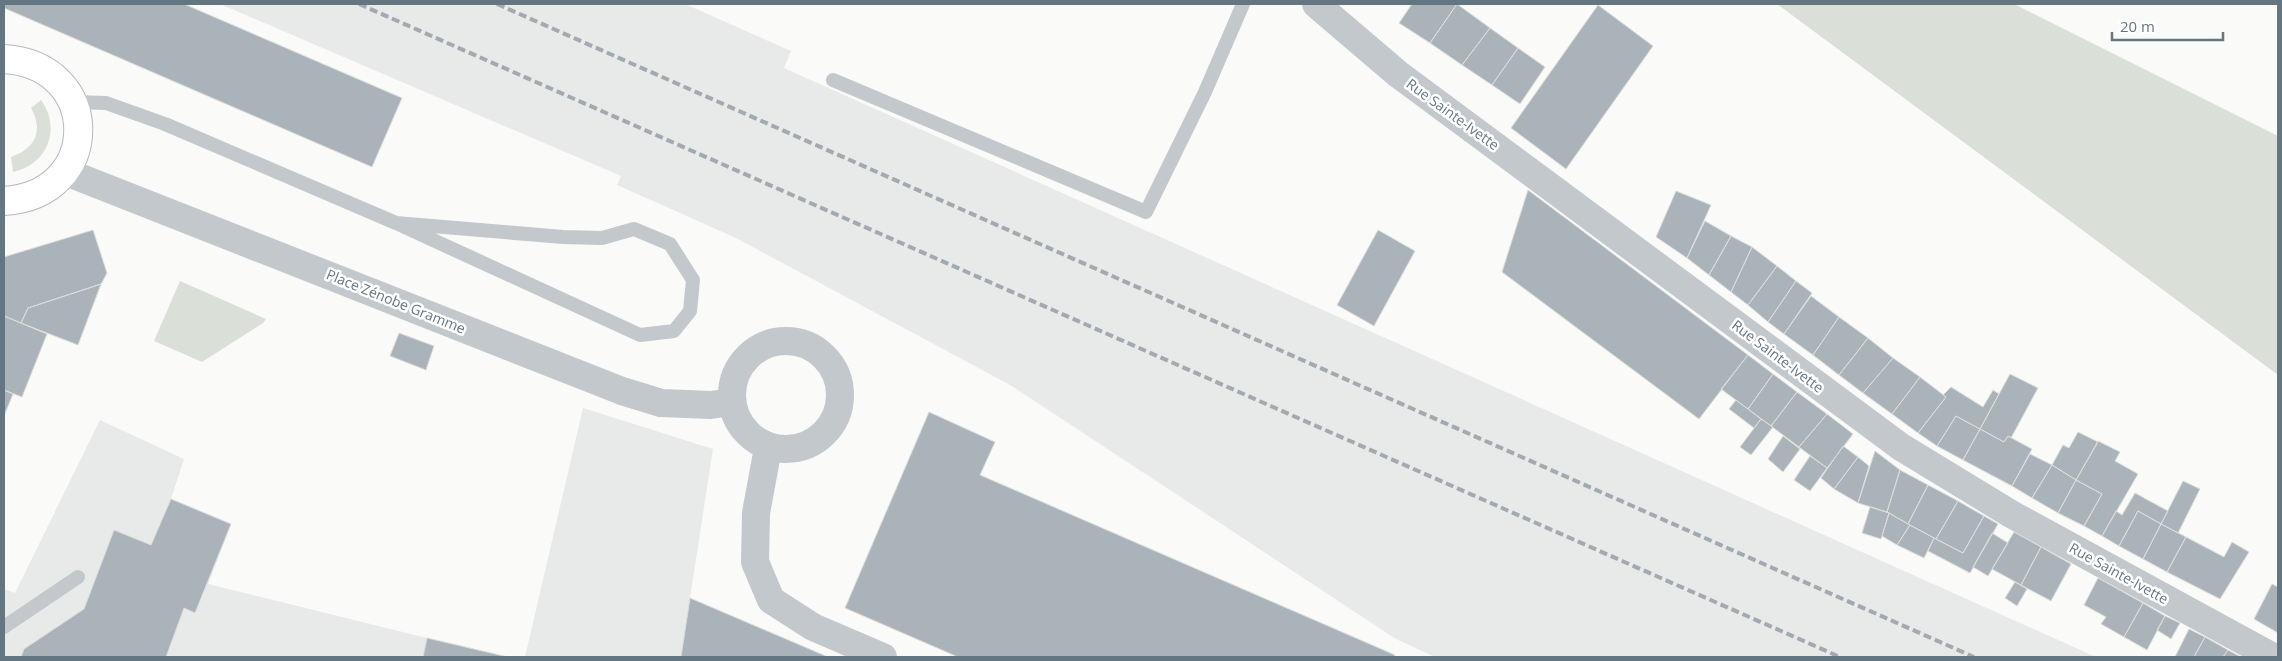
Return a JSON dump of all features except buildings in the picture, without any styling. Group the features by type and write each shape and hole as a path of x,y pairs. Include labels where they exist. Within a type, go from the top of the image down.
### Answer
{"street":[{"name":"Rue Sainte-Ivette","path":"1316,4 1398,74 1901,447 2012,514 2273,657"},
{"path":"4,59 22,60 43,68 60,83 73,102 78,119 78,138 74,155 66,172 49,188 28,198 4,201"},
{"name":"Place Zénobe Gramme","path":"66,172 622,390 661,403 711,406 731,402"},
{"path":"784,340 806,344 826,357 838,377 841,400 834,422 819,439 799,449 784,451 768,448 755,441 739,424 731,402 732,380 744,360 761,346 784,340"},
{"path":"768,448 756,513 755,562 771,600 813,627 883,657"}],"lane":[{"path":"833,80 1146,212 1205,92 1243,4"},
{"path":"73,102 106,103 165,124 396,223 640,334 674,331 690,311 693,280 670,244 634,229 602,238 562,237 396,223"},
{"path":"4,627 78,577"}],"shaded area":[{"path":"220,4 685,4 791,51 784,68 2096,657 1435,657 1396,639 1012,386 736,238 617,185 621,176"},
{"path":"1777,4 2014,4 2278,136 2278,375"},
{"path":"41,100 50,122 48,144 35,162 13,172 11,157 26,149 35,138 37,124 31,108"},
{"path":"180,281 266,319 263,323 202,362 154,341"},
{"path":"583,408 713,449 690,598 828,657 525,657"},
{"path":"100,420 184,459 171,499 231,524 208,584 427,638 423,657 4,657 4,589 15,593"}],"railway":[{"path":"359,4 1840,657"},
{"path":"497,4 1974,657"}]}
